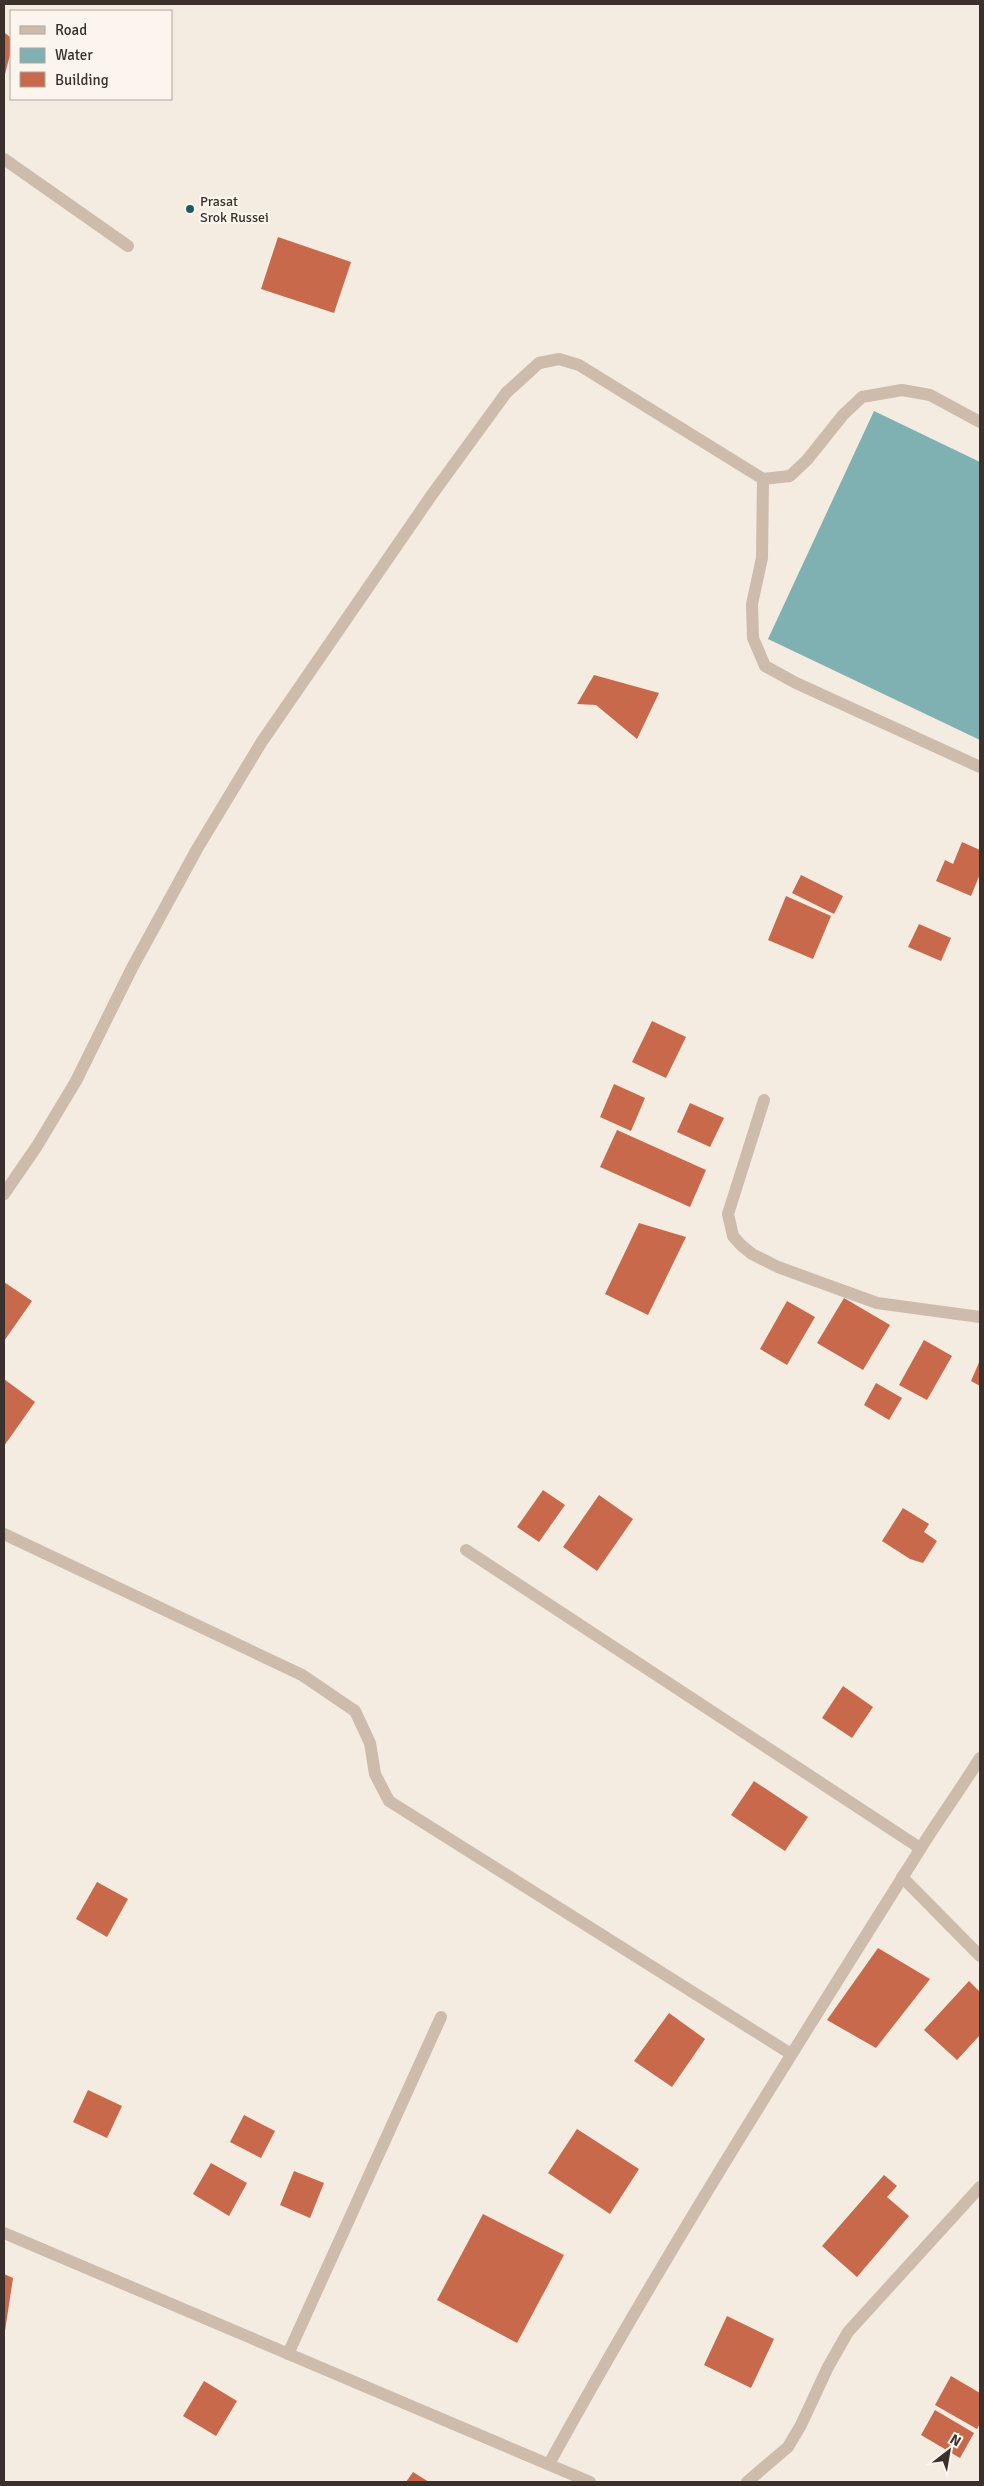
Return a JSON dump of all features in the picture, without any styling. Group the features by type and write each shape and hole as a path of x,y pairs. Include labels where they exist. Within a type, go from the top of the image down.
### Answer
{"street":[{"path":"4,159 128,246"},
{"path":"4,1194 37,1146 76,1081 132,968 197,849 262,743 431,496 506,393 538,362 558,359 579,365 763,479 790,476 807,460 843,414 862,398 902,390 930,396 980,422"},
{"path":"763,479 762,558 752,604 752,638 765,666 796,684 980,767"},
{"path":"764,1100 728,1214 733,1236 741,1245 778,1267 877,1303 980,1317"},
{"path":"4,1534 309,1680 355,1711 370,1743 375,1774 389,1801 791,2054"},
{"path":"466,1550 920,1848"},
{"path":"549,2464 598,2374 791,2054 920,1848 980,1758"},
{"path":"902,1877 980,1956"},
{"path":"288,2354 441,2017"},
{"path":"747,2482 788,2447 802,2425 828,2366 848,2332 980,2186"},
{"path":"4,2233 549,2464 567,2478 590,2482"}],"water":[{"path":"874,411 980,462 980,740 768,639"}],"building":[{"path":"4,32 10,37 10,55 4,78"},
{"path":"278,237 351,262 334,313 261,289"},
{"path":"594,675 659,693 637,739 596,705 577,704"},
{"path":"962,842 980,850 980,874 971,896 936,881 945,860 953,864"},
{"path":"801,875 843,896 834,914 792,893"},
{"path":"786,896 831,916 813,959 768,940"},
{"path":"919,924 951,938 941,961 908,947"},
{"path":"652,1021 686,1037 666,1078 632,1062"},
{"path":"614,1084 645,1098 631,1131 600,1117"},
{"path":"690,1103 724,1118 710,1147 677,1132"},
{"path":"617,1130 706,1170 690,1207 600,1167"},
{"path":"639,1223 686,1237 648,1315 605,1294"},
{"path":"4,1282 32,1301 4,1341"},
{"path":"844,1298 890,1325 863,1370 817,1343"},
{"path":"787,1301 815,1317 787,1365 760,1349"},
{"path":"924,1340 952,1356 927,1400 899,1385"},
{"path":"980,1360 980,1386 971,1381"},
{"path":"4,1379 35,1402 4,1446"},
{"path":"876,1383 902,1398 889,1420 864,1405"},
{"path":"543,1490 565,1505 539,1542 517,1527"},
{"path":"599,1495 633,1519 597,1571 563,1547"},
{"path":"903,1508 929,1524 924,1532 937,1541 923,1563 910,1559 882,1541"},
{"path":"843,1686 873,1707 852,1738 822,1718"},
{"path":"754,1781 808,1817 785,1851 731,1815"},
{"path":"97,1882 128,1899 107,1937 76,1919"},
{"path":"878,1948 930,1979 876,2048 827,2020"},
{"path":"969,1981 980,1992 980,2035 957,2060 924,2030"},
{"path":"669,2013 705,2039 672,2087 634,2061"},
{"path":"88,2090 122,2106 107,2138 73,2122"},
{"path":"244,2115 275,2131 261,2158 230,2142"},
{"path":"577,2129 639,2169 610,2214 548,2173"},
{"path":"211,2163 247,2183 229,2216 193,2194"},
{"path":"294,2171 324,2183 310,2218 280,2205"},
{"path":"884,2175 897,2186 887,2197 909,2216 857,2277 822,2246"},
{"path":"483,2214 564,2255 517,2343 437,2300"},
{"path":"4,2274 13,2278 5,2331 4,2331"},
{"path":"727,2316 774,2339 751,2388 704,2365"},
{"path":"951,2376 980,2393 980,2424 977,2429 935,2405"},
{"path":"204,2381 237,2401 216,2436 183,2416"},
{"path":"935,2410 974,2433 960,2458 921,2435"},
{"path":"413,2472 429,2482 406,2482"}],"place":[{"name":"Prasat Srok Russei","path":"190,209"}]}
